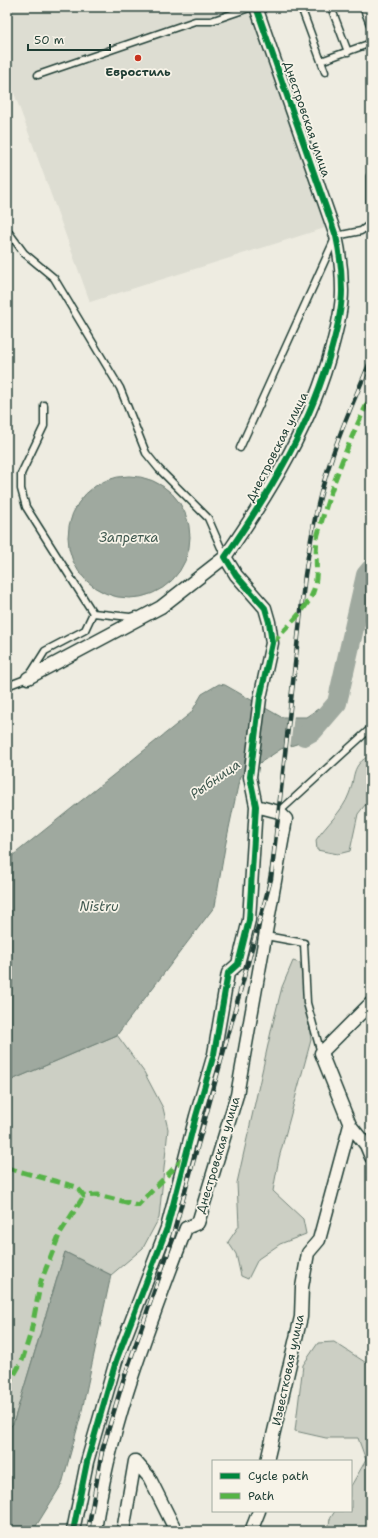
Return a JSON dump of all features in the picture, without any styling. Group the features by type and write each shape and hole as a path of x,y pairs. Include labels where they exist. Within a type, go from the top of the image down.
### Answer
{"street":[{"name":"Днестровская улица","path":"28,678 160,607 225,557 262,503 288,455 310,412 328,364 339,323 342,292 341,258 336,236 288,105 256,7"},
{"path":"73,1531 87,1462 116,1361 167,1228 196,1116 214,1054 228,973 238,964 249,920 256,806 250,777 260,698 272,643 270,622 265,608 236,575 225,557"},
{"path":"256,806 279,812"},
{"name":"Днестровская улица","path":"95,1531 113,1438 142,1347 186,1228 198,1223 237,1095 286,819 279,812"},
{"path":"371,1003 320,1053 350,1125 366,1145 371,1157"},
{"name":"Известковая улица","path":"267,1460 301,1317 302,1287 308,1253 319,1240 340,1156 350,1125"},
{"path":"123,1531 135,1461 149,1478 176,1531"},
{"path":"251,1531 259,1512"}],"lane":[{"path":"38,75 195,21 211,21 252,7"},
{"path":"301,7 325,72"},
{"path":"331,7 348,52"},
{"path":"363,7 371,27"},
{"path":"321,62 371,43"},
{"path":"240,448 336,236 361,230 370,224 370,176"},
{"path":"7,230 24,252 54,278 120,388 146,453 159,469 208,518 225,557"},
{"path":"44,405 44,426 21,474 21,488 26,507 93,613"},
{"path":"93,613 130,617 160,607"},
{"path":"7,686 28,678 45,651 85,630 93,613"},
{"path":"279,812 371,728"},
{"path":"266,936 304,943 307,1003 320,1053"}],"shaded area":[{"path":"251,7 328,227 90,302 9,79 7,79 7,8"},
{"path":"371,755 371,805 365,805 358,814 350,851 338,854 317,850 316,840 343,806 351,788 357,767 364,759"},
{"path":"293,961 300,963 311,1040 279,1158 273,1191 303,1219 306,1234 280,1244 258,1259 248,1279 241,1276 236,1254 228,1242 239,1226 237,1183 282,987"},
{"path":"117,1035 144,1072 163,1108 168,1129 159,1218 143,1248 111,1275 65,1252 13,1424 7,1429 7,1082"},
{"path":"334,1342 371,1366 371,1531 328,1531 330,1519 334,1512 352,1512 352,1484 366,1460 358,1438 326,1438 295,1431 303,1365 318,1343"}],"water":[{"name":"Запретка","path":"129,476 152,480 163,486 172,494 180,503 186,514 190,537 186,560 180,571 172,580 163,588 152,594 129,598 106,594 95,588 86,580 78,571 72,560 68,537 72,514 78,503 86,494 95,486 106,480"},
{"name":"Nistru","path":"219,684 225,685 281,717 306,717 318,709 330,724 309,740 281,749 240,776 225,847 215,906 117,1035 7,1082 7,860 191,713 202,694"},
{"path":"65,1252 111,1275 81,1415 62,1484 33,1531 7,1531 7,1429 13,1424"}],"pier":[{"path":"287,715 294,715 290,748 283,751"}],"waterway":[{"name":"Рыбница","path":"304,736 313,731 337,703 366,575 371,569"}],"railway":[{"path":"88,1531 102,1451 123,1381 170,1246 271,879 305,575 313,528 321,493 334,451 371,360"}],"marked path":[{"path":"272,643 298,615 311,597 316,582 316,550 318,534 323,516 341,464 355,429 371,396"},
{"path":"7,1168 77,1187 84,1196 98,1195 138,1205 183,1159"},
{"path":"7,1387 22,1361 31,1332 41,1281 60,1233 84,1196"}],"cycle path":[{"path":"73,1531 87,1462 116,1361 167,1228 196,1116 214,1054 228,973 238,964 249,920 256,806 250,777 260,698 272,643 265,608 236,575 225,557 258,508 301,430 324,375 336,333 341,305 342,291 340,256 336,236 256,7"}],"place":[{"name":"Евростиль","path":"138,58"}]}
